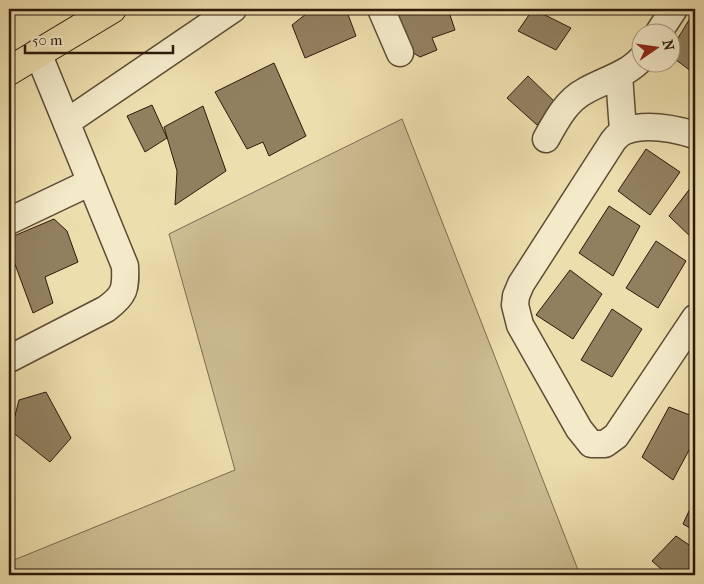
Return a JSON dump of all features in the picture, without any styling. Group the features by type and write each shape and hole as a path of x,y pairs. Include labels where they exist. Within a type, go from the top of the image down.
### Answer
{"main road":[{"path":"9,71 112,9"}],"street":[{"path":"67,122 233,9"},
{"path":"381,9 400,53"},
{"path":"666,22 674,9"},
{"path":"9,359 88,320 119,300 126,284 125,266 38,53"},
{"path":"546,139 570,102 584,92 632,67"},
{"path":"619,75 624,131"},
{"path":"695,135 666,129 648,128 624,131 612,140 521,284 516,296 515,305 520,324 579,429 591,444 605,444 616,436 695,318"},
{"path":"9,221 91,182"}],"shaded area":[{"path":"402,119 580,575 9,575 9,562 235,470 169,234"}],"building":[{"path":"304,9 346,9 356,36 305,58 292,25 306,14"},
{"path":"405,9 448,9 455,30 432,38 437,50 420,57 410,51 395,12"},
{"path":"533,9 571,28 556,50 518,31"},
{"path":"695,10 695,74 682,64 682,31"},
{"path":"274,63 306,136 269,156 263,142 247,149 215,92"},
{"path":"528,76 555,102 537,125 507,98"},
{"path":"152,105 167,138 145,152 127,116"},
{"path":"203,106 226,171 175,205 177,171 164,127"},
{"path":"646,149 680,172 650,215 618,191"},
{"path":"695,182 695,241 669,216"},
{"path":"609,206 640,226 613,276 579,253"},
{"path":"54,219 67,231 78,262 45,277 53,303 33,313 9,248 9,238"},
{"path":"656,241 686,261 658,308 626,288"},
{"path":"570,270 602,294 573,339 536,315"},
{"path":"612,309 642,329 612,377 581,360"},
{"path":"46,392 71,438 50,462 11,431 19,400"},
{"path":"669,407 695,417 695,439 673,480 642,457"},
{"path":"695,498 695,531 683,524"},
{"path":"676,536 695,549 695,575 668,575 652,561"}]}
